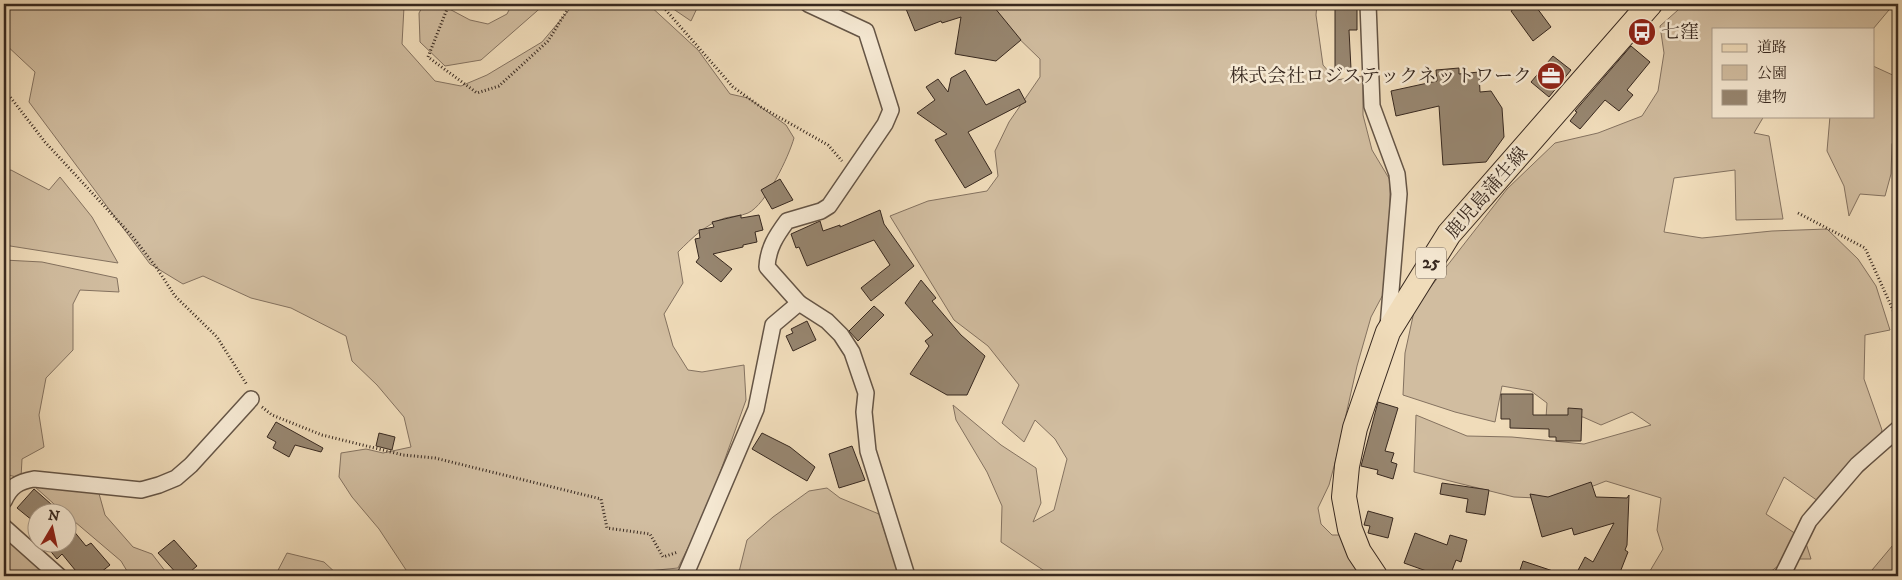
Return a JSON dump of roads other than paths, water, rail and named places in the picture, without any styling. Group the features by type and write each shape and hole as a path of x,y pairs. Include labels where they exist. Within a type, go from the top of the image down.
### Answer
{"main road":[{"name":"鹿児島蒲生線","path":"1375,576 1359,552 1350,529 1344,497 1347,466 1356,428 1388,332 1449,234 1650,4"}],"street":[{"path":"808,4 866,32 891,110 885,124 851,171 829,206 821,211 787,221 773,241 767,267 799,303 828,321 841,334 852,352 866,393 864,412 868,451 906,576"},
{"path":"1368,4 1372,106 1397,174 1399,194 1388,332"},
{"path":"685,576 756,409 773,325 799,303"},
{"path":"4,501 11,487 20,481 34,480 141,490 159,485 176,478 191,466 252,399"},
{"path":"1782,576 1808,522 1857,465 1898,429"},
{"path":"4,527 59,576"}],"place":[{"name":"七窪","path":"1642,32"},
{"name":"株式会社ロジステックネットワーク","path":"1551,76"}]}
